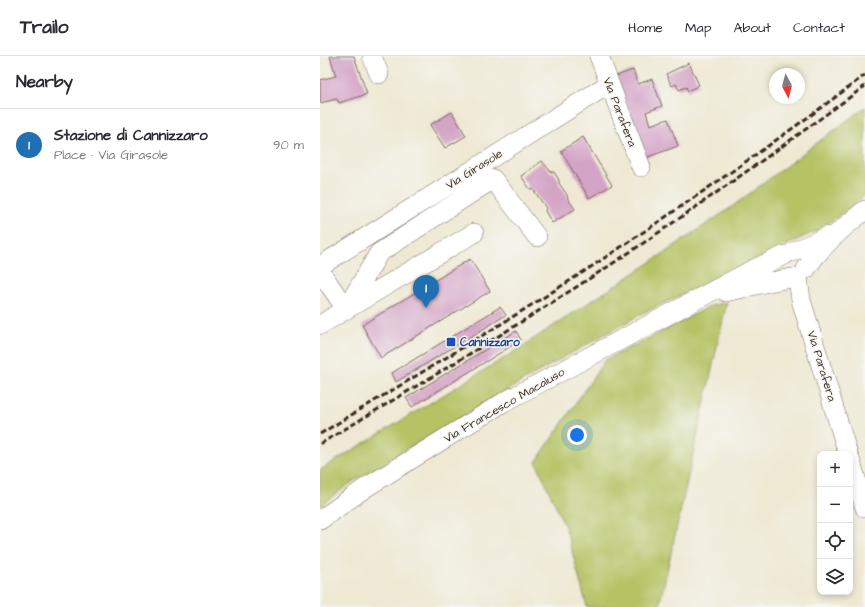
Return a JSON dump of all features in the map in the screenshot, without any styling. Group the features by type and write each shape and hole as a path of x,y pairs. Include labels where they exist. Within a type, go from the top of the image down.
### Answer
{"street":[{"path":"372,56 379,74"},
{"name":"Via Parafera","path":"599,56 641,167"},
{"name":"Via Girasole","path":"320,266 609,84"},
{"path":"346,309 379,254 493,179 537,237"},
{"path":"694,302 752,270 835,232 858,215"},
{"path":"694,302 738,289 799,275 813,259 858,215"},
{"path":"320,325 474,233"},
{"path":"789,254 782,260 781,269 786,276 799,275"},
{"path":"320,271 346,309"},
{"name":"Via Parafera","path":"799,275 801,300 847,451"},
{"name":"Via Francesco Macaluso","path":"320,520 365,488 504,402 694,302"},
{"path":"853,469 865,508"}],"green space":[{"path":"865,107 865,195 849,209 818,230 641,314 536,373 352,482 320,506 320,470 509,355 648,264 733,206"},
{"path":"727,302 659,607 587,607 566,529 536,462 605,360 710,306"}],"building":[{"path":"330,56 354,56 367,94 339,103 337,99 320,103 320,80 336,76"},
{"path":"689,63 699,85 688,91 686,87 679,90 676,84 672,86 666,74"},
{"path":"633,70 638,84 652,79 662,106 646,112 650,125 668,119 678,146 645,158 616,76"},
{"path":"452,112 466,136 445,148 430,125"},
{"path":"583,137 612,185 589,198 561,151"},
{"path":"542,161 551,172 554,172 575,209 552,223 545,211 546,208 533,189 530,189 521,176"},
{"path":"470,259 490,291 381,358 362,325"},
{"path":"500,307 506,315 396,382 392,373"},
{"path":"516,331 521,340 412,407 406,398"}],"railway":[{"path":"320,434 545,297 743,164 865,75"},
{"path":"320,444 435,375 586,281 746,172 865,86"}],"place":[{"name":"Stazione di Cannizzaro","path":"426,308"},
{"name":"Cannizzaro","path":"451,342"}]}
